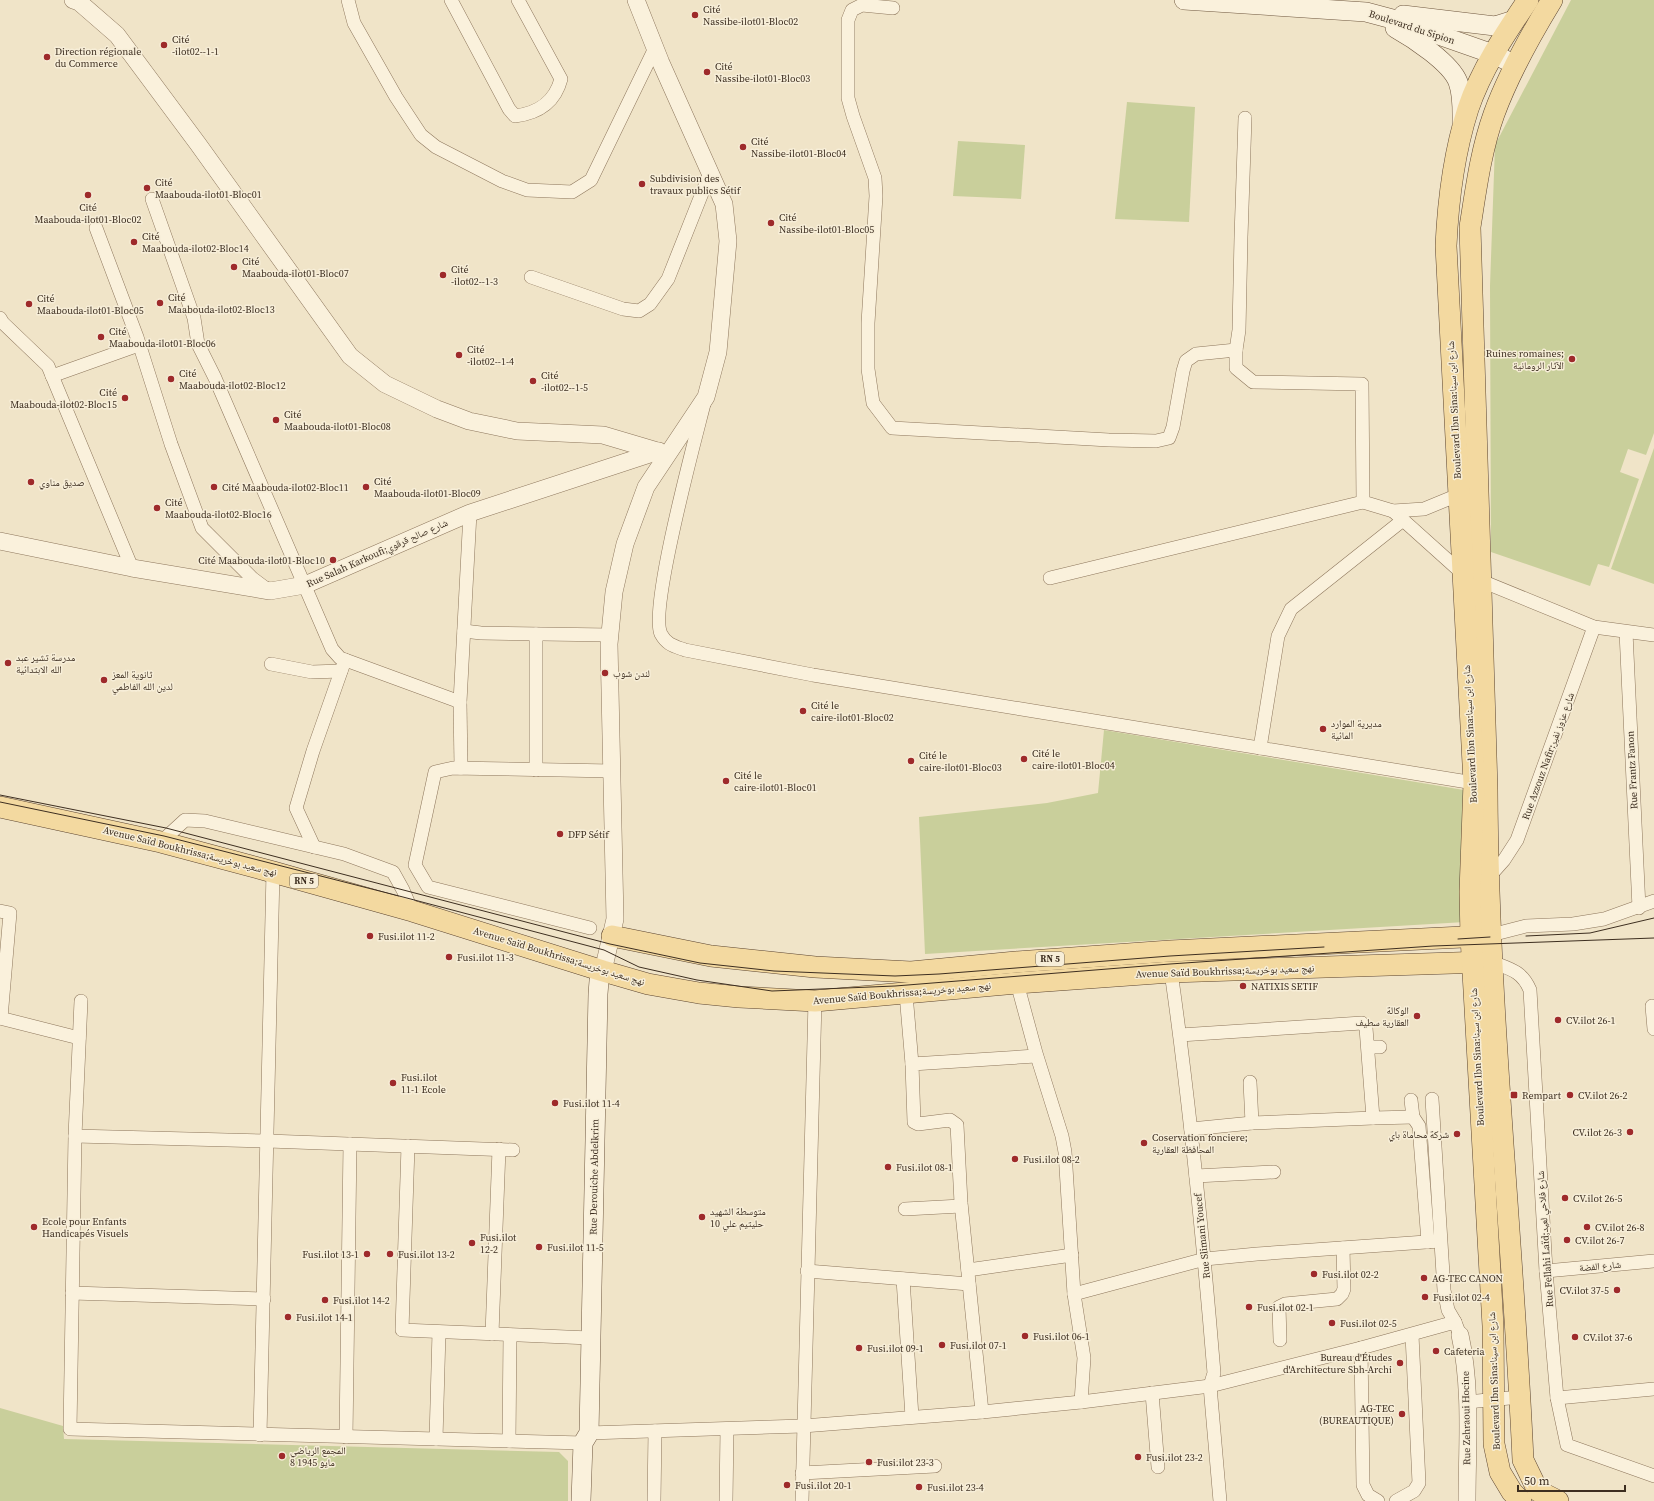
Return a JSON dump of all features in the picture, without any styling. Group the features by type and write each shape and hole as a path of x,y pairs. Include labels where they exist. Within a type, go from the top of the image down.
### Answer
{"main road":[{"name":"Boulevard du Sipion","path":"1184,0 1333,5 1396,20 1493,54 1516,65"},
{"name":"Boulevard Ibn Sina:شارع ابن سينا","path":"1521,1501 1512,1492 1500,1472 1494,1444 1493,1326 1481,962 1481,936 1488,878 1462,573 1446,246 1447,221 1453,176 1468,108 1493,54 1528,0"},
{"name":"Boulevard Ibn Sina:شارع ابن سينا","path":"1481,936 1470,892 1481,786 1481,586 1470,227 1481,160 1492,120 1524,47 1552,0"},
{"path":"1366,12 1417,16 1495,26 1514,20"},
{"path":"1366,12 1421,44 1446,65 1458,81 1462,102 1463,129"},
{"name":"Avenue Saïd Boukhrissa;نهج سعيد بوخريسة","path":"0,807 161,842 273,872 412,911 648,984 739,997 815,1001 1017,983 1171,972 1481,962"},
{"name":"Avenue Saïd Boukhrissa;نهج سعيد بوخريسة","path":"612,936 711,956 815,966 911,972 1016,962 1170,951 1481,936"},
{"name":"Boulevard Ibn Sina:شارع ابن سينا","path":"1481,962 1520,1397 1523,1460 1538,1491 1558,1501"},
{"name":"Rue Derouiche Abdelkrim","path":"581,1501 586,1438 590,1338 598,994 603,971"}],"street":[{"path":"73,0 79,2 117,35 198,144 350,356 385,384 437,409 469,421 517,431 603,436 657,451"},
{"path":"348,0 354,23 396,98 420,135 436,147 502,181 527,190 572,192 591,180 655,48"},
{"path":"451,0 509,109 515,116 526,115 550,102 558,90 561,79 518,0"},
{"path":"636,0 655,48 724,204 728,241 718,352 668,556 660,606 660,633 669,645 685,650 813,675 1260,748 1481,786"},
{"path":"893,8 862,5 852,10 848,20 848,98 875,178 876,196 868,323 868,369 873,403 892,428 1108,440 1156,441 1170,438 1174,427 1186,361 1196,354 1236,350"},
{"path":"1245,118 1240,237 1239,330 1236,350 1236,368 1253,382 1362,384 1363,502"},
{"path":"531,277 623,309 639,311 650,304 668,280 710,173"},
{"path":"152,199 194,318 198,344 215,378 332,649 340,658 343,665 313,752 296,808 314,847"},
{"path":"96,228 139,345 202,528 252,578 270,592"},
{"path":"0,318 3,323 48,366 132,568"},
{"path":"52,376 139,345"},
{"path":"603,971 615,919 610,635 614,592 625,544 646,487 706,397"},
{"name":"Rue Salah Karkoufi;شارع صالح قرقوي","path":"0,541 132,568 270,592 305,585 470,512 675,444"},
{"path":"1050,578 1363,502 1393,511 1424,509 1458,496"},
{"path":"1393,511 1462,573 1481,586 1594,627 1654,635"},
{"path":"461,768 460,702 470,512"},
{"path":"1260,748 1278,636 1291,609 1403,520"},
{"name":"Rue Azzouz Nafir;شارع عزوز نفير","path":"1488,878 1504,860 1517,840 1594,627"},
{"path":"464,631 610,635"},
{"name":"Rue Frantz Fanon","path":"1626,632 1639,908"},
{"path":"536,634 536,770"},
{"path":"272,664 312,672 343,665 460,702"},
{"path":"590,928 428,887 415,865 435,772 452,768 612,771"},
{"path":"161,842 185,820 205,821 344,854 393,872 412,911"},
{"path":"260,1435 268,1141 273,872"},
{"path":"1481,936 1526,926 1573,924 1596,920 1620,915 1654,901"},
{"path":"0,911 10,913 0,1018 79,1038"},
{"name":"Rue Fellahi Laïd;شارع فلاحي لعيد","path":"1481,962 1518,973 1527,982 1530,990 1546,1271 1557,1398 1567,1445 1654,1476"},
{"name":"Rue Slimani Youcef","path":"1171,972 1180,1035 1205,1259 1214,1373 1210,1386 1220,1501"},
{"path":"1017,983 1036,1056 1062,1136 1065,1152 1074,1294 1084,1358 1081,1402"},
{"path":"906,994 912,1064 914,1122 918,1124 950,1120 957,1125 961,1206 982,1412"},
{"path":"81,1001 75,1136 70,1429 509,1441 586,1438 655,1431 803,1426 982,1412 1081,1402 1210,1386 1412,1335 1458,1329 1448,1310 1434,1242 1420,1126 1413,1117 1411,1100"},
{"path":"802,1501 815,1001"},
{"path":"1652,1006 1654,1029"},
{"path":"1180,1035 1362,1023 1366,1028 1374,1047 1373,1118"},
{"path":"912,1064 1036,1056"},
{"path":"1250,1082 1252,1124"},
{"path":"1432,1099 1434,1242"},
{"path":"1191,1129 1252,1124 1413,1117"},
{"path":"75,1136 513,1150"},
{"path":"346,1437 350,1144"},
{"path":"408,1146 402,1330 590,1338"},
{"path":"492,1334 498,1150"},
{"path":"1196,1176 1274,1172"},
{"path":"905,1209 961,1206"},
{"path":"1074,1294 1205,1259 1434,1242"},
{"path":"1280,1340 1279,1307 1285,1304 1336,1299 1342,1294 1344,1289 1343,1248"},
{"path":"968,1270 1072,1255"},
{"name":"شارع الفضة","path":"1546,1271 1654,1261"},
{"path":"807,1271 969,1284"},
{"path":"903,1279 912,1417"},
{"path":"72,1293 264,1299"},
{"name":"Rue Zehraoui Hocine","path":"1458,1329 1463,1349 1467,1402 1467,1501"},
{"path":"436,1439 439,1332"},
{"path":"509,1441 510,1335"},
{"path":"1396,1501 1414,1491 1420,1483 1412,1335"},
{"path":"1361,1348 1363,1485 1368,1494 1378,1501"},
{"path":"1557,1398 1654,1389"},
{"path":"1152,1393 1158,1467"},
{"path":"1467,1402 1520,1397"},
{"path":"726,1501 727,1429"},
{"path":"654,1501 655,1431"},
{"path":"802,1473 935,1466"}],"green space":[{"name":"Ruines romaines; الآثار الرومانية","path":"1571,0 1654,0 1654,433 1646,455 1628,449 1620,472 1639,479 1609,567 1598,564 1590,586 1491,552 1490,286 1495,145"},
{"path":"1127,102 1195,107 1189,222 1115,219"},
{"path":"958,141 1025,145 1021,199 953,196"},
{"path":"1654,448 1654,584 1611,569"},
{"path":"1104,730 1464,790 1465,922 925,954 919,817 1047,803 1098,793"},
{"name":"المجمع الرياضي 8 مايو 1945","path":"0,1408 63,1426 64,1439 559,1452 568,1461 568,1501 0,1501"}],"tram line":[{"path":"0,795 166,828 610,944 700,963 774,971 895,976 1170,956 1324,947"},
{"path":"0,802 164,836 403,897 604,950 639,967 697,980 772,991 895,986 1170,964 1433,946 1654,938"},
{"path":"1526,936 1590,933 1654,918"},
{"path":"1458,939 1490,937"}],"place":[{"name":"Cité Nassibe-ilot01-Bloc02","path":"695,15"},
{"name":"Cité -ilot02--1-1","path":"164,45"},
{"name":"Direction régionale du Commerce","path":"47,57"},
{"name":"Cité Nassibe-ilot01-Bloc03","path":"707,72"},
{"name":"Cité Nassibe-ilot01-Bloc04","path":"743,147"},
{"name":"Subdivision des travaux publics Sétif","path":"642,184"},
{"name":"Cité Maabouda-ilot01-Bloc01","path":"147,188"},
{"name":"Cité Maabouda-ilot01-Bloc02","path":"88,195"},
{"name":"Cité Nassibe-ilot01-Bloc05","path":"771,223"},
{"name":"Cité Maabouda-ilot02-Bloc14","path":"134,242"},
{"name":"Cité Maabouda-ilot01-Bloc07","path":"234,267"},
{"name":"Cité -ilot02--1-3","path":"443,275"},
{"name":"Cité Maabouda-ilot02-Bloc13","path":"160,303"},
{"name":"Cité Maabouda-ilot01-Bloc05","path":"29,304"},
{"name":"Cité Maabouda-ilot01-Bloc06","path":"101,337"},
{"name":"Cité -ilot02--1-4","path":"459,355"},
{"name":"Ruines romaines; الآثار الرومانية","path":"1572,359"},
{"name":"Cité Maabouda-ilot02-Bloc12","path":"171,379"},
{"name":"Cité -ilot02--1-5","path":"533,381"},
{"name":"Cité Maabouda-ilot02-Bloc15","path":"125,398"},
{"name":"Cité Maabouda-ilot01-Bloc08","path":"276,420"},
{"name":"صديق مناوي","path":"31,482"},
{"name":"Cité Maabouda-ilot02-Bloc11","path":"214,487"},
{"name":"Cité Maabouda-ilot01-Bloc09","path":"366,487"},
{"name":"Cité Maabouda-ilot02-Bloc16","path":"157,508"},
{"name":"Cité Maabouda-ilot01-Bloc10","path":"333,560"},
{"name":"مدرسة تشير عبد الله الابتدائية","path":"8,663"},
{"name":"لندن شوب","path":"605,673"},
{"name":"ثانوية المعز لدين الله الفاطمي","path":"104,680"},
{"name":"Cité le caire-ilot01-Bloc02","path":"803,711"},
{"name":"مديرية الموارد المائية","path":"1323,729"},
{"name":"Cité le caire-ilot01-Bloc04","path":"1024,759"},
{"name":"Cité le caire-ilot01-Bloc03","path":"911,761"},
{"name":"Cité le caire-ilot01-Bloc01","path":"726,781"},
{"name":"DFP Sétif","path":"560,834"},
{"name":"Fusi.ilot 11-2","path":"370,936"},
{"name":"Fusi.ilot 11-3","path":"449,957"},
{"name":"NATIXIS SETIF","path":"1243,986"},
{"name":"الوكالة العقارية سطيف","path":"1417,1016"},
{"name":"CV.ilot 26-1","path":"1558,1020"},
{"name":"Fusi.ilot 11-1 Ecole","path":"393,1083"},
{"name":"Rempart","path":"1514,1095"},
{"name":"CV.ilot 26-2","path":"1570,1095"},
{"name":"Fusi.ilot 11-4","path":"555,1103"},
{"name":"CV.ilot 26-3","path":"1630,1132"},
{"name":"شركة محاماة باي","path":"1457,1134"},
{"name":"Coservation fonciere; المحافظة العقارية","path":"1144,1143"},
{"name":"Fusi.ilot 08-2","path":"1015,1159"},
{"name":"Fusi.ilot 08-1","path":"888,1167"},
{"name":"CV.ilot 26-5","path":"1565,1198"},
{"name":"متوسطة الشهيد حليتيم علي 10","path":"702,1217"},
{"name":"Ecole pour Enfants Handicapés Visuels","path":"34,1227"},
{"name":"CV.ilot 26-8","path":"1587,1227"},
{"name":"CV.ilot 26-7","path":"1567,1240"},
{"name":"Fusi.ilot 12-2","path":"472,1243"},
{"name":"Fusi.ilot 11-5","path":"539,1247"},
{"name":"Fusi.ilot 13-1","path":"367,1254"},
{"name":"Fusi.ilot 13-2","path":"390,1254"},
{"name":"Fusi.ilot 02-2","path":"1314,1274"},
{"name":"AG-TEC CANON","path":"1424,1278"},
{"name":"CV.ilot 37-5","path":"1617,1290"},
{"name":"Fusi.ilot 02-4","path":"1425,1297"},
{"name":"Fusi.ilot 14-2","path":"325,1300"},
{"name":"Fusi.ilot 02-1","path":"1249,1307"},
{"name":"Fusi.ilot 14-1","path":"288,1317"},
{"name":"Fusi.ilot 02-5","path":"1332,1323"},
{"name":"Fusi.ilot 06-1","path":"1025,1336"},
{"name":"CV.ilot 37-6","path":"1575,1337"},
{"name":"Fusi.ilot 07-1","path":"942,1345"},
{"name":"Fusi.ilot 09-1","path":"859,1348"},
{"name":"Cafeteria","path":"1436,1351"},
{"name":"Bureau d'Études d'Architecture Sbh-Archi","path":"1400,1363"},
{"name":"AG-TEC (BUREAUTIQUE)","path":"1402,1414"},
{"name":"المجمع الرياضي 8 مايو 1945","path":"282,1456"},
{"name":"Fusi.ilot 23-2","path":"1138,1457"},
{"name":"Fusi.ilot 23-3","path":"869,1462"},
{"name":"Fusi.ilot 20-1","path":"787,1485"},
{"name":"Fusi.ilot 23-4","path":"919,1487"}]}
